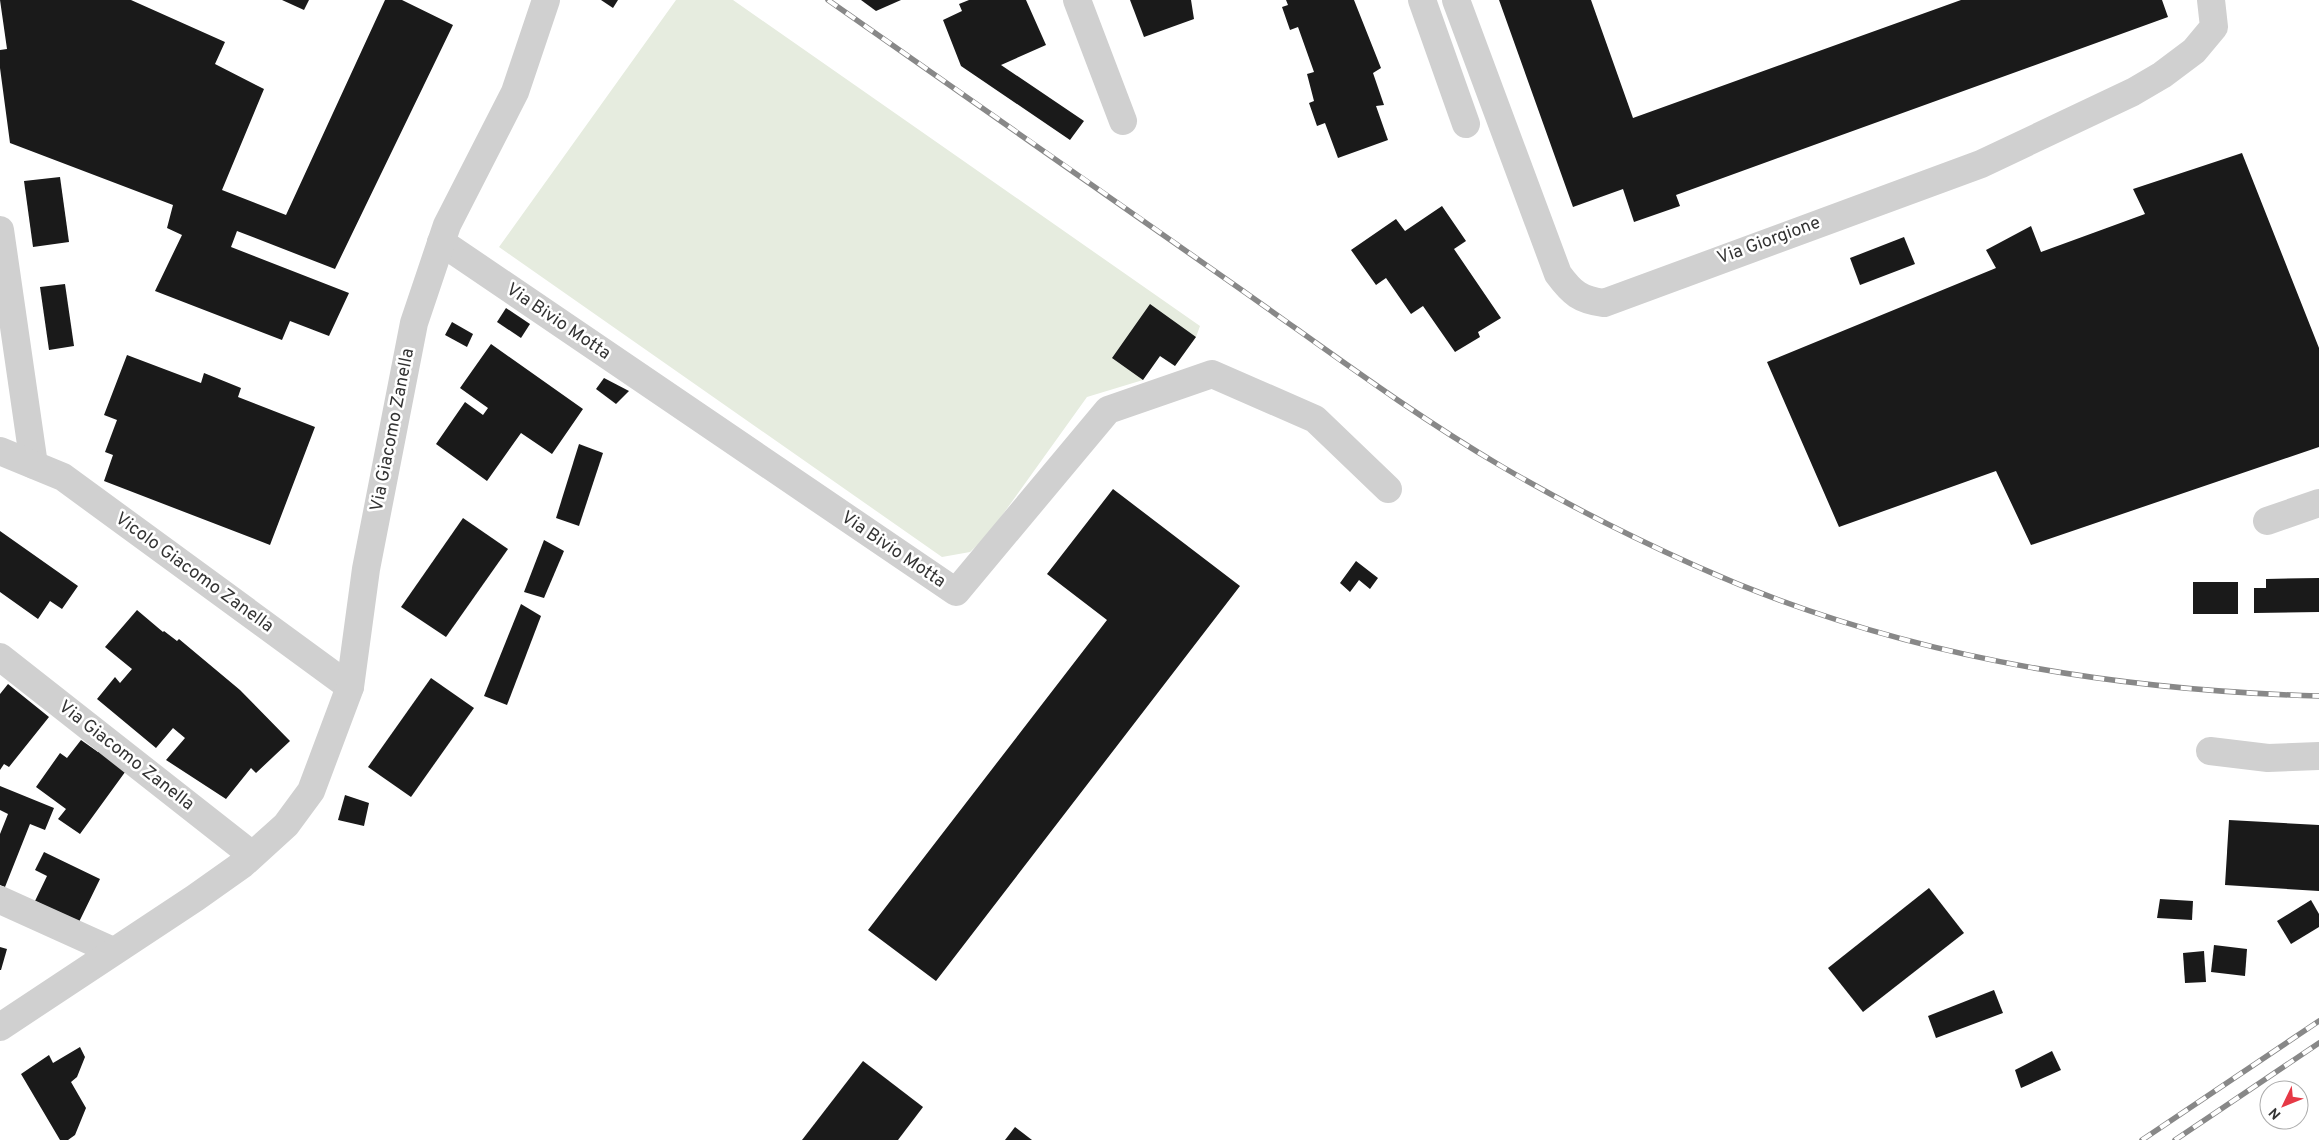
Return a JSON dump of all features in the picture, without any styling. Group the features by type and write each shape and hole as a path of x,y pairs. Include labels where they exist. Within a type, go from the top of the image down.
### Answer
{"street":[{"name":"Via Giacomo Zanella","path":"0,1026 195,898 252,855 286,825 311,791 350,687 366,569 414,323 447,225 515,92 546,0"},
{"path":"1077,0 1123,121"},
{"path":"1422,0 1466,124"},
{"name":"Via Giorgione","path":"1456,0 1558,274 1570,291 1588,301 1604,303 1981,164 2133,92 2162,75 2194,51 2214,27 2211,0"},
{"path":"0,230 34,465"},
{"name":"Via Bivio Motta","path":"441,242 956,592 1108,410 1212,374 1315,419 1388,490"},
{"name":"Vicolo Giacomo Zanella","path":"0,451 63,477 350,687"},
{"path":"2267,521 2319,503"},
{"name":"Via Giacomo Zanella","path":"0,657 252,855"},
{"path":"2210,751 2268,758 2319,756"},
{"path":"0,900 114,951"}],"shaded area":[{"path":"676,0 733,0 1200,326 1196,337 1175,366 1160,356 1143,380 1087,397 988,535 970,552 942,557 499,247"}],"building":[{"path":"0,0 131,0 225,42 215,64 264,89 222,190 286,215 385,0 402,0 453,25 335,269 237,231 231,247 349,293 329,336 290,321 282,340 155,291 182,235 167,228 173,205 10,143 0,68 0,50 7,49"},
{"path":"282,0 309,0 304,10"},
{"path":"601,0 618,0 613,8"},
{"path":"861,0 901,0 876,11"},
{"path":"969,0 1026,0 1046,45 1001,65 1084,121 1070,140 961,66 943,20 962,11 959,4"},
{"path":"1130,0 1191,0 1194,19 1144,37"},
{"path":"1286,0 1354,0 1381,68 1373,73 1384,105 1376,106 1388,140 1338,158 1325,123 1317,126 1309,103 1314,101 1307,74 1314,72 1298,27 1290,30 1282,7 1288,5"},
{"path":"1499,0 1591,0 1633,118 1961,0 2162,0 2168,17 1676,195 1680,206 1634,222 1623,189 1573,207"},
{"path":"2242,153 2319,348 2319,447 2031,545 1996,471 1839,527 1767,362 1996,268 1986,250 2031,226 2041,252 2145,214 2133,189"},
{"path":"60,177 69,242 33,247 24,181"},
{"path":"1442,206 1466,241 1454,249 1501,318 1478,332 1480,337 1455,352 1423,306 1411,314 1386,278 1376,285 1351,250 1396,219 1405,231"},
{"path":"1904,237 1915,264 1860,285 1850,258"},
{"path":"65,284 74,346 49,350 40,287"},
{"path":"1150,304 1196,337 1175,366 1160,356 1143,380 1112,358"},
{"path":"506,308 530,324 521,338 497,322"},
{"path":"452,322 473,334 467,347 445,335"},
{"path":"491,344 583,409 552,454 521,433 487,481 436,444 465,402 483,415 488,408 460,388"},
{"path":"127,355 201,383 204,373 241,388 238,397 315,427 270,545 104,481 113,455 105,452 117,420 104,415"},
{"path":"604,378 629,391 616,404 596,389"},
{"path":"579,444 603,453 579,526 556,518"},
{"path":"1113,489 1240,586 936,981 868,930 1107,620 1047,574"},
{"path":"463,518 508,549 446,637 401,607"},
{"path":"0,531 78,586 62,609 50,601 38,619 0,592"},
{"path":"544,540 564,551 544,598 524,592"},
{"path":"1356,561 1378,578 1370,589 1359,580 1350,592 1340,583"},
{"path":"2319,578 2319,612 2254,613 2254,588 2266,588 2266,579"},
{"path":"2193,582 2238,582 2238,614 2193,614"},
{"path":"521,604 541,616 507,705 484,696"},
{"path":"137,610 163,632 177,641 179,639 240,690 290,741 256,773 251,768 226,799 166,760 185,738 173,728 156,748 97,699 115,677 120,683 132,669 105,647"},
{"path":"431,678 474,708 411,797 368,767"},
{"path":"8,684 49,717 9,767 4,764 0,770 0,694"},
{"path":"81,740 98,752 100,748 128,768 80,834 58,819 66,809 36,787 60,753 67,758"},
{"path":"0,786 54,808 45,830 30,824 5,887 0,885 0,834 8,814 0,810"},
{"path":"345,795 369,803 364,826 338,820"},
{"path":"2229,820 2319,825 2319,891 2225,885"},
{"path":"44,852 100,879 79,922 35,901 47,876 35,870"},
{"path":"1929,888 1964,933 1863,1012 1828,968"},
{"path":"2160,899 2193,901 2192,920 2157,918"},
{"path":"2311,900 2319,914 2319,927 2291,944 2277,921"},
{"path":"2214,945 2247,949 2245,976 2211,972"},
{"path":"0,947 7,949 1,970 0,970"},
{"path":"2204,951 2206,982 2185,983 2183,953"},
{"path":"1994,990 2003,1013 1936,1038 1928,1016"},
{"path":"80,1047 85,1057 77,1077 71,1082 86,1108 75,1135 68,1140 60,1140 21,1074 49,1055 53,1063"},
{"path":"2052,1051 2061,1070 2021,1088 2015,1070"},
{"path":"863,1061 923,1107 898,1140 802,1140"},
{"path":"1015,1127 1032,1140 1005,1140"}],"railway":[{"path":"828,0 1433,424 1549,493 1671,555 1770,597 1846,623 1923,644 2001,662 2159,686 2319,696"},
{"path":"2142,1140 2319,1021"},
{"path":"2175,1140 2319,1043"}]}
